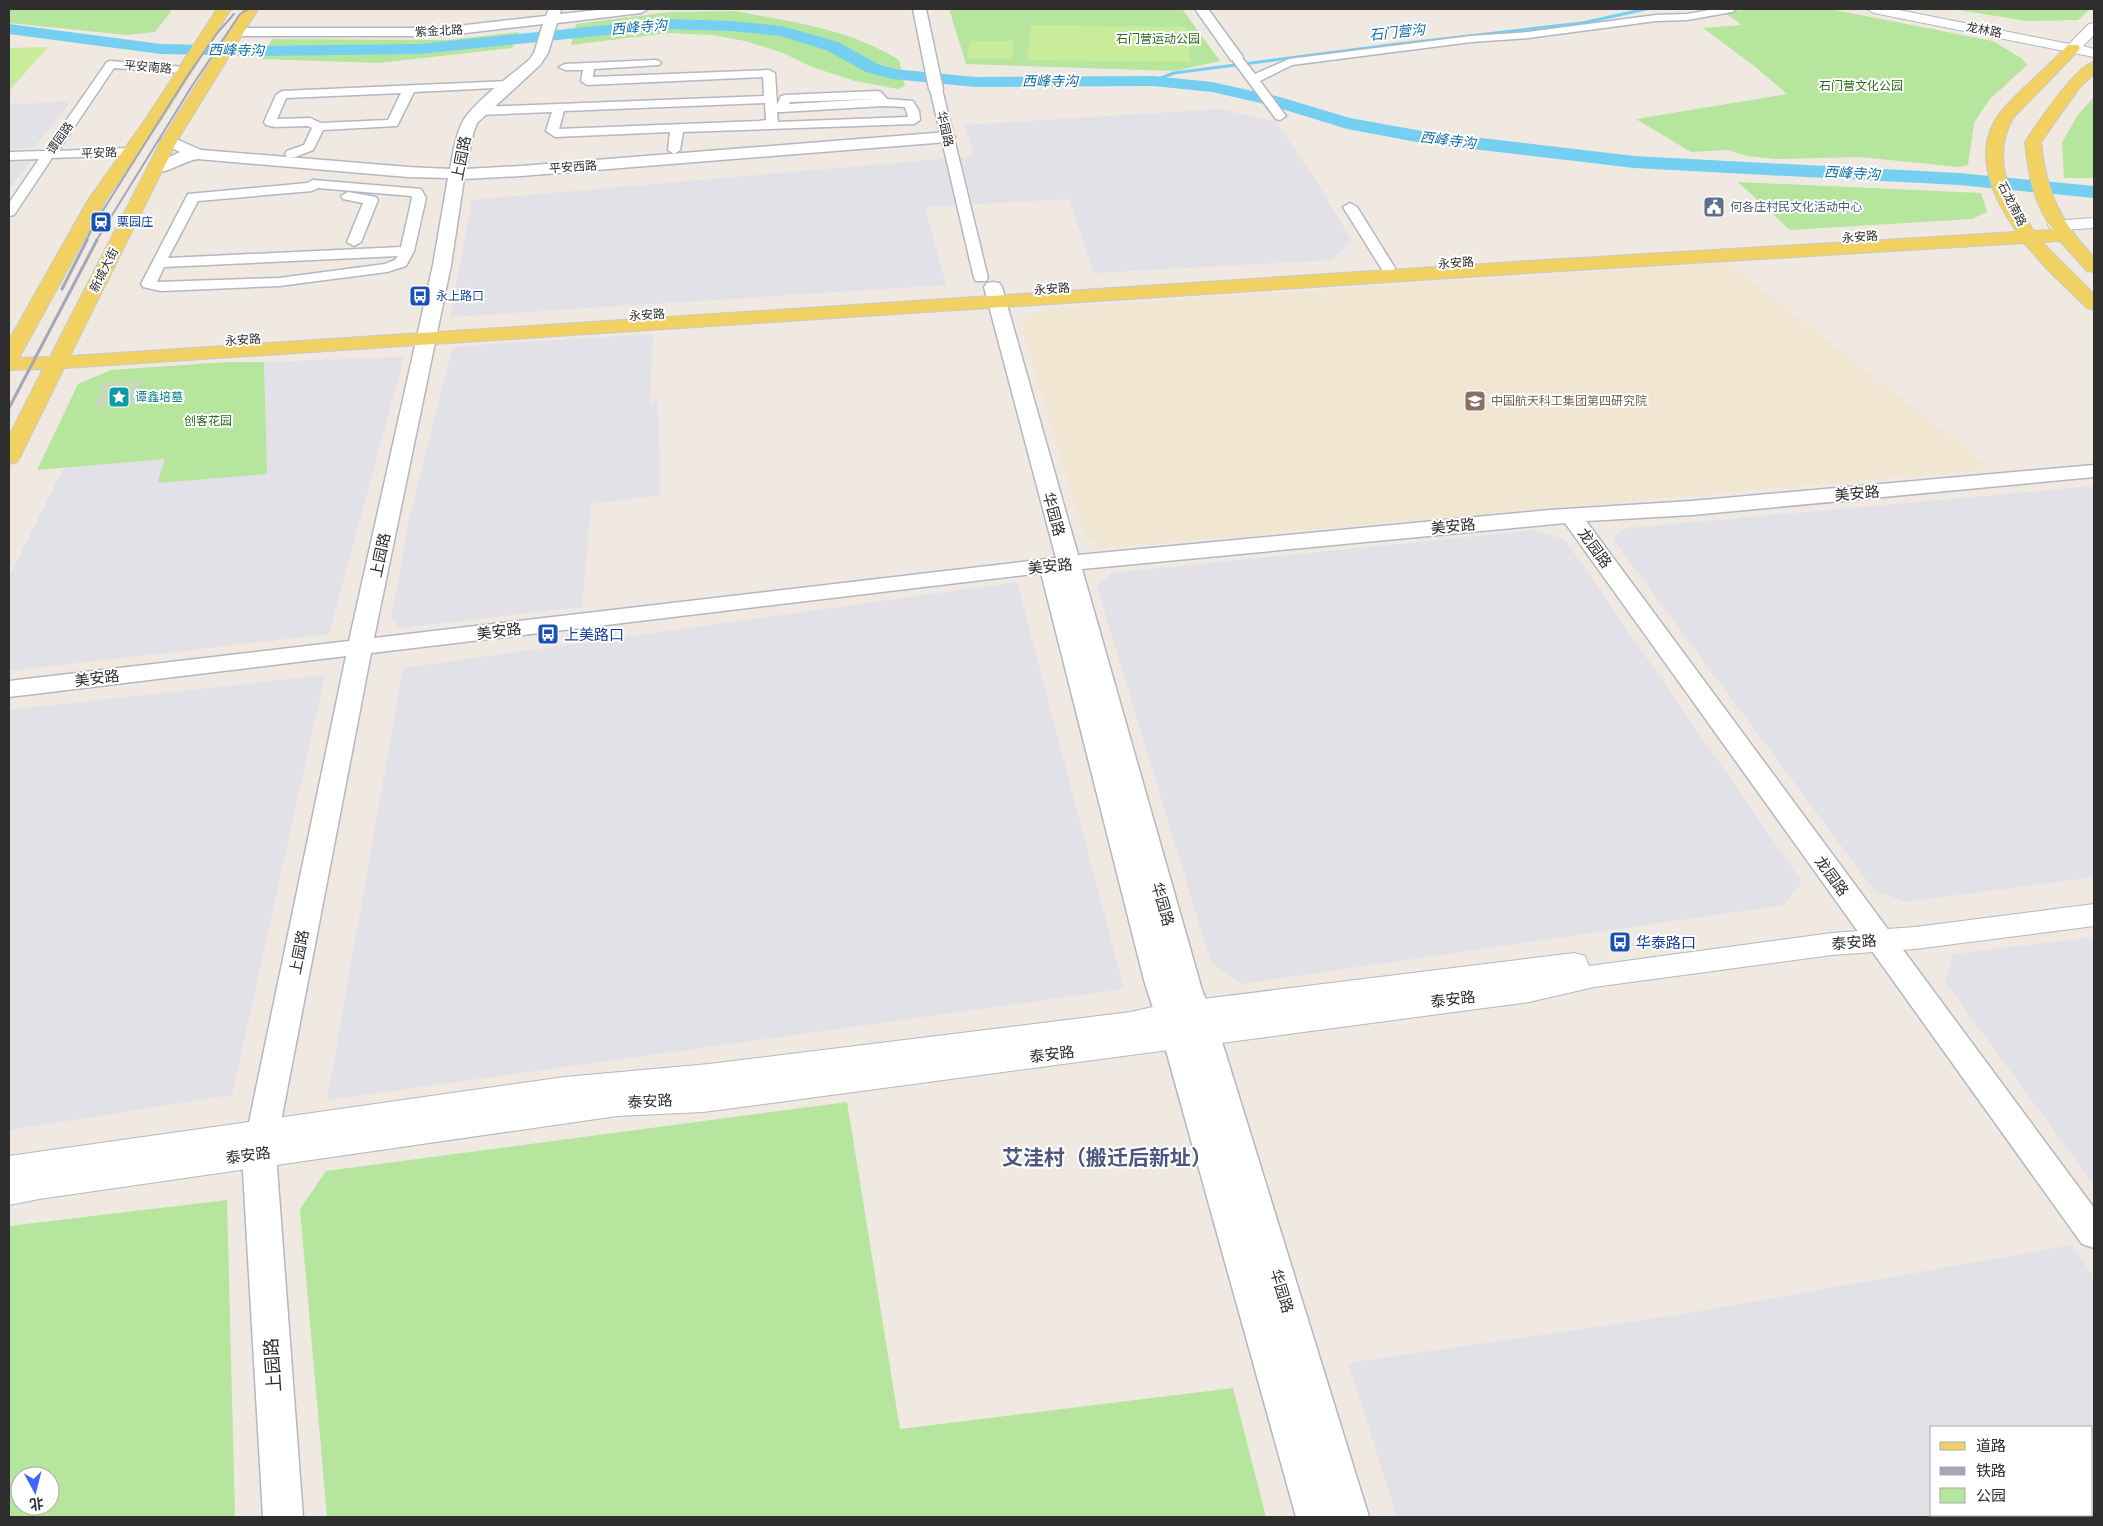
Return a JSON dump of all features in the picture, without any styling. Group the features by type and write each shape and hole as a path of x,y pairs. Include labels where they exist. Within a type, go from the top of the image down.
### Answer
{"main road":[{"path":"9,357 97,200 224,9"},
{"name":"新城大街","path":"9,456 169,141 251,9"},
{"name":"龙林路","path":"1874,9 2082,45"},
{"name":"龙林路","path":"1913,9 2082,45 2094,53"},
{"name":"石龙南路","path":"2094,27 2082,45 2045,76 2005,118 1997,137 1992,158 2003,192 2026,232 2094,304"},
{"path":"2094,66 2075,84 2032,142 2039,189 2061,230 2075,249 2094,267"},
{"path":"2045,76 2064,78 2075,84"},
{"path":"2003,192 2028,200 2039,189"},
{"name":"永安路","path":"9,357 60,356 75,362 987,292 2061,230 2094,223"},
{"path":"2061,230 2094,234"},
{"name":"永安路","path":"987,292 1763,252 2026,232"},
{"path":"2057,267 2068,261 2094,267"},
{"name":"泰安路","path":"9,1170 617,1103 702,1098 1187,1024 1529,990 1613,973 1832,944 1874,933 2094,898"},
{"name":"泰安路","path":"1874,933 1915,938 2094,915"},
{"name":"泰安路","path":"9,1191 261,1143"}],"street":[{"name":"紫金北路","path":"233,37 440,32 641,9"},
{"name":"华园路","path":"919,9 947,137 1059,564 1156,970 1187,1024 1349,1517"},
{"path":"1200,9 1280,116"},
{"path":"1253,80 1289,62 1470,39 1528,35 1648,19 1687,17 1732,9"},
{"name":"上园路","path":"283,1517 261,1143 361,647 443,261 465,134 470,122 479,111 535,62 542,50 552,18"},
{"path":"565,66 588,69 672,62"},
{"name":"平安南路","path":"111,64 187,65"},
{"name":"谭园路","path":"9,212 111,64"},
{"path":"588,69 587,81 679,77 699,71 770,73 775,106 772,123 765,126"},
{"path":"696,102 699,71"},
{"path":"356,132 318,131 310,122 270,122 278,93 510,85"},
{"path":"318,131 393,124 408,91 412,89"},
{"path":"877,95 883,102 909,104 913,111 914,120 555,133 552,132 559,111 696,102 775,106 785,99 877,95"},
{"path":"479,111 582,112 578,132"},
{"path":"765,126 773,143"},
{"path":"674,150 677,129"},
{"path":"291,154 309,147 318,131"},
{"name":"平安西路","path":"198,154 408,172 458,174 521,171 947,137"},
{"path":"169,141 198,154"},
{"name":"平安路","path":"9,156 129,152"},
{"path":"156,168 183,156 198,154"},
{"path":"311,255 328,243 354,240 371,200 310,190 324,165"},
{"path":"313,186 416,192 419,198 407,251 401,263 387,268 279,282 161,287 148,284 161,263 193,196 313,186"},
{"path":"1350,206 1388,268"},
{"path":"161,263 407,251"},
{"name":"美安路","path":"9,689 1059,564 1540,518 1692,508 2094,471"},
{"name":"龙园路","path":"1572,517 2094,1234"},
{"name":"华园路","path":"1187,1024 1316,1517"}],"shaded area":[{"path":"71,101 34,148 9,149 9,105"},
{"path":"1220,109 1276,122 1318,184 1352,241 1332,260 1094,273 1069,199 925,207 946,285 450,317 472,200 974,156 964,125"},
{"path":"31,161 9,189 9,162"},
{"name":"中国航天科工集团第四研究院","path":"1728,263 1992,469 1101,548 1084,534 1023,331 1025,320 1031,315 1052,308"},
{"path":"653,334 650,403 658,402 660,495 591,504 582,607 400,628 391,619 410,515 452,350 460,346"},
{"path":"404,357 329,634 9,671 9,577 64,467 165,459 157,483 266,474 264,362"},
{"path":"2094,486 2094,877 1904,902 1874,890 1612,538 1628,528"},
{"path":"1536,530 1565,540 1802,882 1784,905 1241,984 1211,963 1097,587 1111,573"},
{"path":"1017,582 1124,989 327,1100 403,668"},
{"path":"325,675 232,1095 9,1130 9,710"},
{"path":"2094,937 2094,1185 1945,982 1953,954"},
{"path":"2072,1245 2094,1277 2094,1517 1397,1517 1348,1363 1678,1315"}],"green space":[{"path":"9,9 173,9 155,32 127,35 9,23"},
{"name":"石门营运动公园","path":"949,9 1182,9 1220,61 1175,71 966,64"},
{"name":"石门营文化公园","path":"1750,9 1830,9 1993,41 2021,58 2027,65 1989,100 1974,123 1968,165 1959,167 1860,157 1776,159 1748,156 1727,150 1691,152 1636,119 1787,94 1757,68 1703,28 1742,25 1725,13"},
{"path":"1952,9 2090,9 2078,20 2027,21"},
{"path":"736,11 820,28 879,49 899,60 905,86 898,89 855,81 812,67 783,53 745,41 713,35 668,33 571,45 576,24 669,12"},
{"path":"1031,25 1187,27 1190,62 1027,60"},
{"path":"519,32 512,48 379,63 261,59 272,39 446,40"},
{"path":"970,41 1014,41 1012,58 967,58"},
{"path":"48,47 9,91 9,48"},
{"path":"2094,97 2094,178 2064,178 2062,143 2077,116"},
{"path":"1738,182 1981,193 1987,212 1972,219 1790,230"},
{"name":"创客花园","path":"227,362 264,362 267,474 157,483 165,459 37,470 78,384 111,370"},
{"path":"143,379 137,404 95,408 102,383"},
{"path":"847,1102 900,1429 1233,1388 1266,1517 327,1517 300,1209 326,1171"},
{"path":"227,1200 235,1517 9,1517 9,1226"}],"waterway":[{"name":"石门营沟","path":"1153,81 1174,73 1398,44 1582,23 1646,9"},
{"name":"西峰寺沟","path":"9,29 161,49 258,51 419,49 665,24 732,26 782,31 832,46 872,68 892,74 975,82 1153,81 1212,87 1274,101 1347,123 1422,137 1634,162 1959,179 2094,192"}],"railway":[{"path":"96,241 192,86 240,14 249,9"},
{"path":"86,241 95,223 188,75 218,32 234,14"},
{"path":"62,289 87,240"},
{"path":"9,408 97,240"}],"place":[{"name":"何各庄村民文化活动中心","path":"1714,207"},
{"name":"栗园庄","path":"101,222"},
{"name":"永上路口","path":"420,296"},
{"name":"谭鑫培墓","path":"119,397"},
{"name":"中国航天科工集团第四研究院","path":"1475,401"},
{"name":"上美路口","path":"548,634"},
{"name":"华泰路口","path":"1620,942"}],"district":[{"name":"艾洼村（搬迁后新址）","path":"1107,1157"}]}
